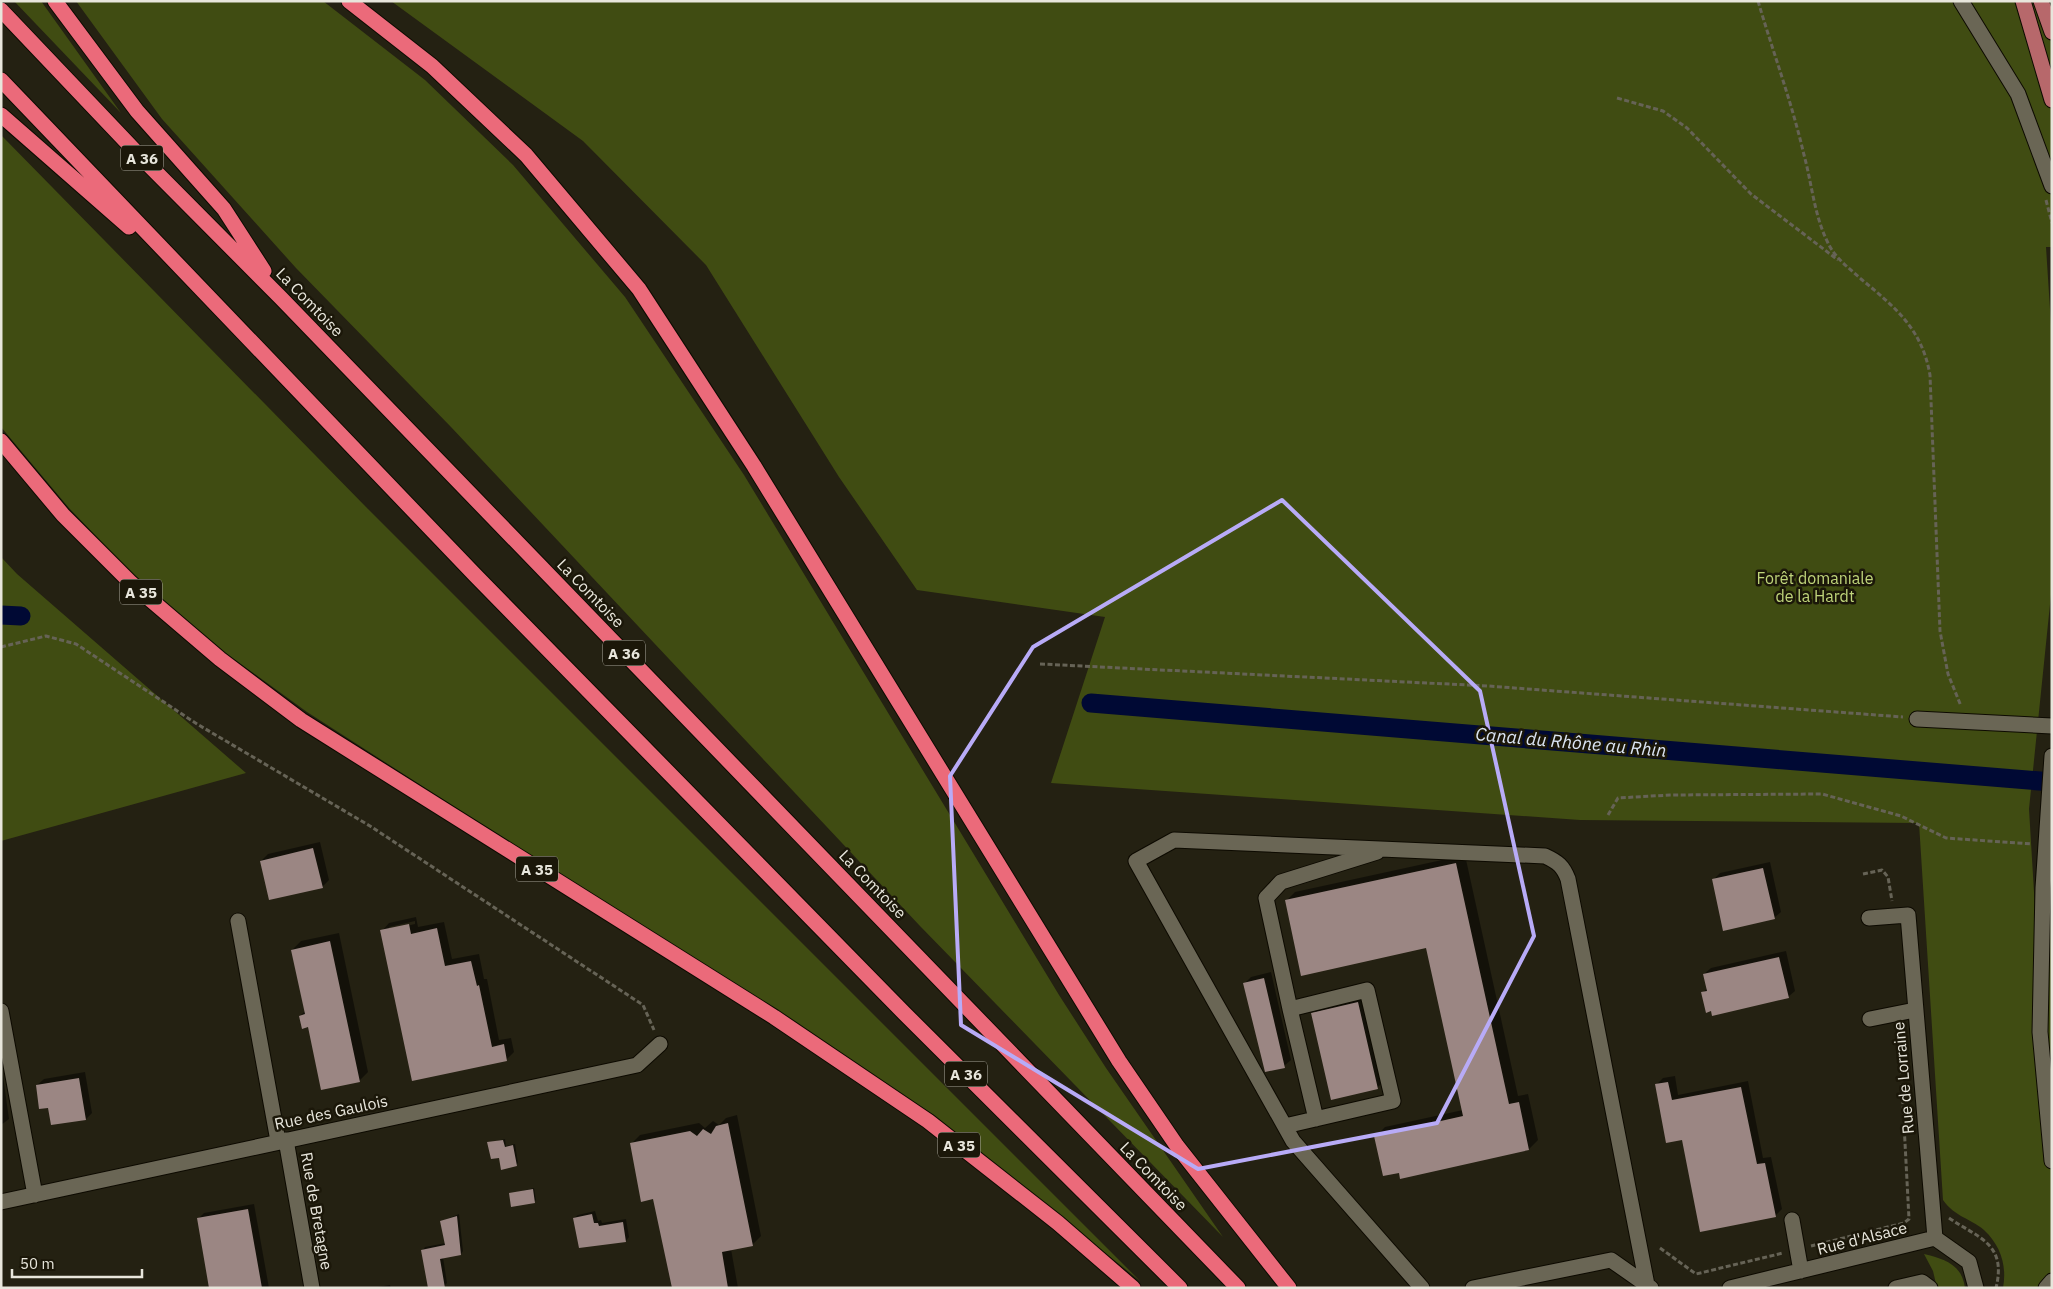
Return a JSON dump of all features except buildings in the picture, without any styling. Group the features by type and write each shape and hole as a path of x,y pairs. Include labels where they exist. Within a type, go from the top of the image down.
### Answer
{"highway":[{"path":"55,1 137,111 224,209 282,298"},
{"path":"349,1 432,66 526,155 639,289 754,466 1119,1062 1177,1146 1289,1288"},
{"name":"La Comtoise","path":"1,10 136,152 282,298 1238,1288"},
{"name":"A 36","path":"1,80 475,575 904,1013 1180,1288"},
{"path":"1,115 196,285"},
{"name":"A 35","path":"1,441 64,515 131,584 220,659 301,720 774,1017 928,1121 1058,1223 1133,1288"}],"main road":[{"path":"2023,1 2052,100"},
{"path":"2041,1 2052,32"}],"street":[{"path":"1961,1 2018,94 2052,186"},
{"path":"1917,718 2052,726"},
{"path":"2051,761 2046,845 2040,1032 2052,1161"},
{"path":"1422,1288 1293,1140 1136,861 1174,840 1545,856 1557,861 1563,867 1568,879 1649,1286"},
{"path":"1316,1119 1266,898 1281,882 1387,849"},
{"path":"1869,918 1900,916"},
{"name":"Rue de Lorraine","path":"1900,916 1915,1010 1935,1238"},
{"name":"Rue de Bretagne","path":"238,921 312,1288"},
{"path":"1285,1126 1393,1101 1367,990 1290,1009"},
{"path":"1870,1019 1915,1010"},
{"path":"1,1011 35,1195"},
{"name":"Rue des Gaulois","path":"1,1202 637,1066 660,1044"},
{"path":"1792,1220 1801,1271"},
{"path":"1935,1238 1969,1262 1976,1288"},
{"name":"Rue d'Alsace","path":"1730,1288 1935,1238"},
{"path":"1473,1288 1611,1260 1649,1286"},
{"path":"2046,1288 2052,1281"},
{"path":"1896,1288 1922,1282 1930,1288"}],"path":[{"path":"1758,1 1804,154 1818,219 1828,244 1843,263"},
{"path":"1616,98 1663,111 1687,128 1752,194 1843,263 1890,303 1916,332 1928,363 1940,631 1948,674 1955,694 1970,722"},
{"path":"1,647 46,636 76,644 197,724 370,826 643,1005 660,1044"},
{"path":"1040,664 1488,686 1917,718"},
{"path":"1608,814 1618,798 1670,795 1822,794 1901,816 1946,838 2046,845"},
{"path":"1863,874 1882,870 1888,877 1900,916"},
{"path":"1660,1248 1696,1274 1904,1223 1909,1219 1898,1014"},
{"path":"1908,1207 1942,1206 1949,1218 1982,1237 1992,1248 2000,1274 1996,1288"}],"highlighted area":[{"path":"1282,500 1480,691 1534,936 1437,1123 1198,1169 961,1025 950,776 1033,647"}],"green space":[{"path":"14,1 41,1 121,113"},
{"path":"76,1 323,1 425,80 513,165 625,297 744,475 1059,995 1106,1068 1223,1237 920,926 451,427 296,268 162,119"},
{"name":"Forêt domaniale de la Hardt","path":"391,1 2052,1 2052,247 2046,247 2052,340 2052,585 2029,809 2035,909 2052,910 2052,1288 2003,1288 2003,1264 1995,1243 1984,1230 1952,1210 1943,1200 1919,823 1580,820 1051,783 1105,617 917,590 839,477 706,265 583,141"},
{"path":"1,135 366,507 1140,1281 934,1115 307,712 227,654 135,577 69,508 1,427"},
{"path":"1,557 17,574 246,773 1,841"},
{"path":"1924,1254 1945,1261 1956,1268 1960,1273 1965,1288 1937,1288 1933,1271"}],"waterway":[{"name":"Canal du Rhône au Rhin","path":"1,615 21,616"},
{"name":"Canal du Rhône au Rhin","path":"1091,703 2052,782"}]}
